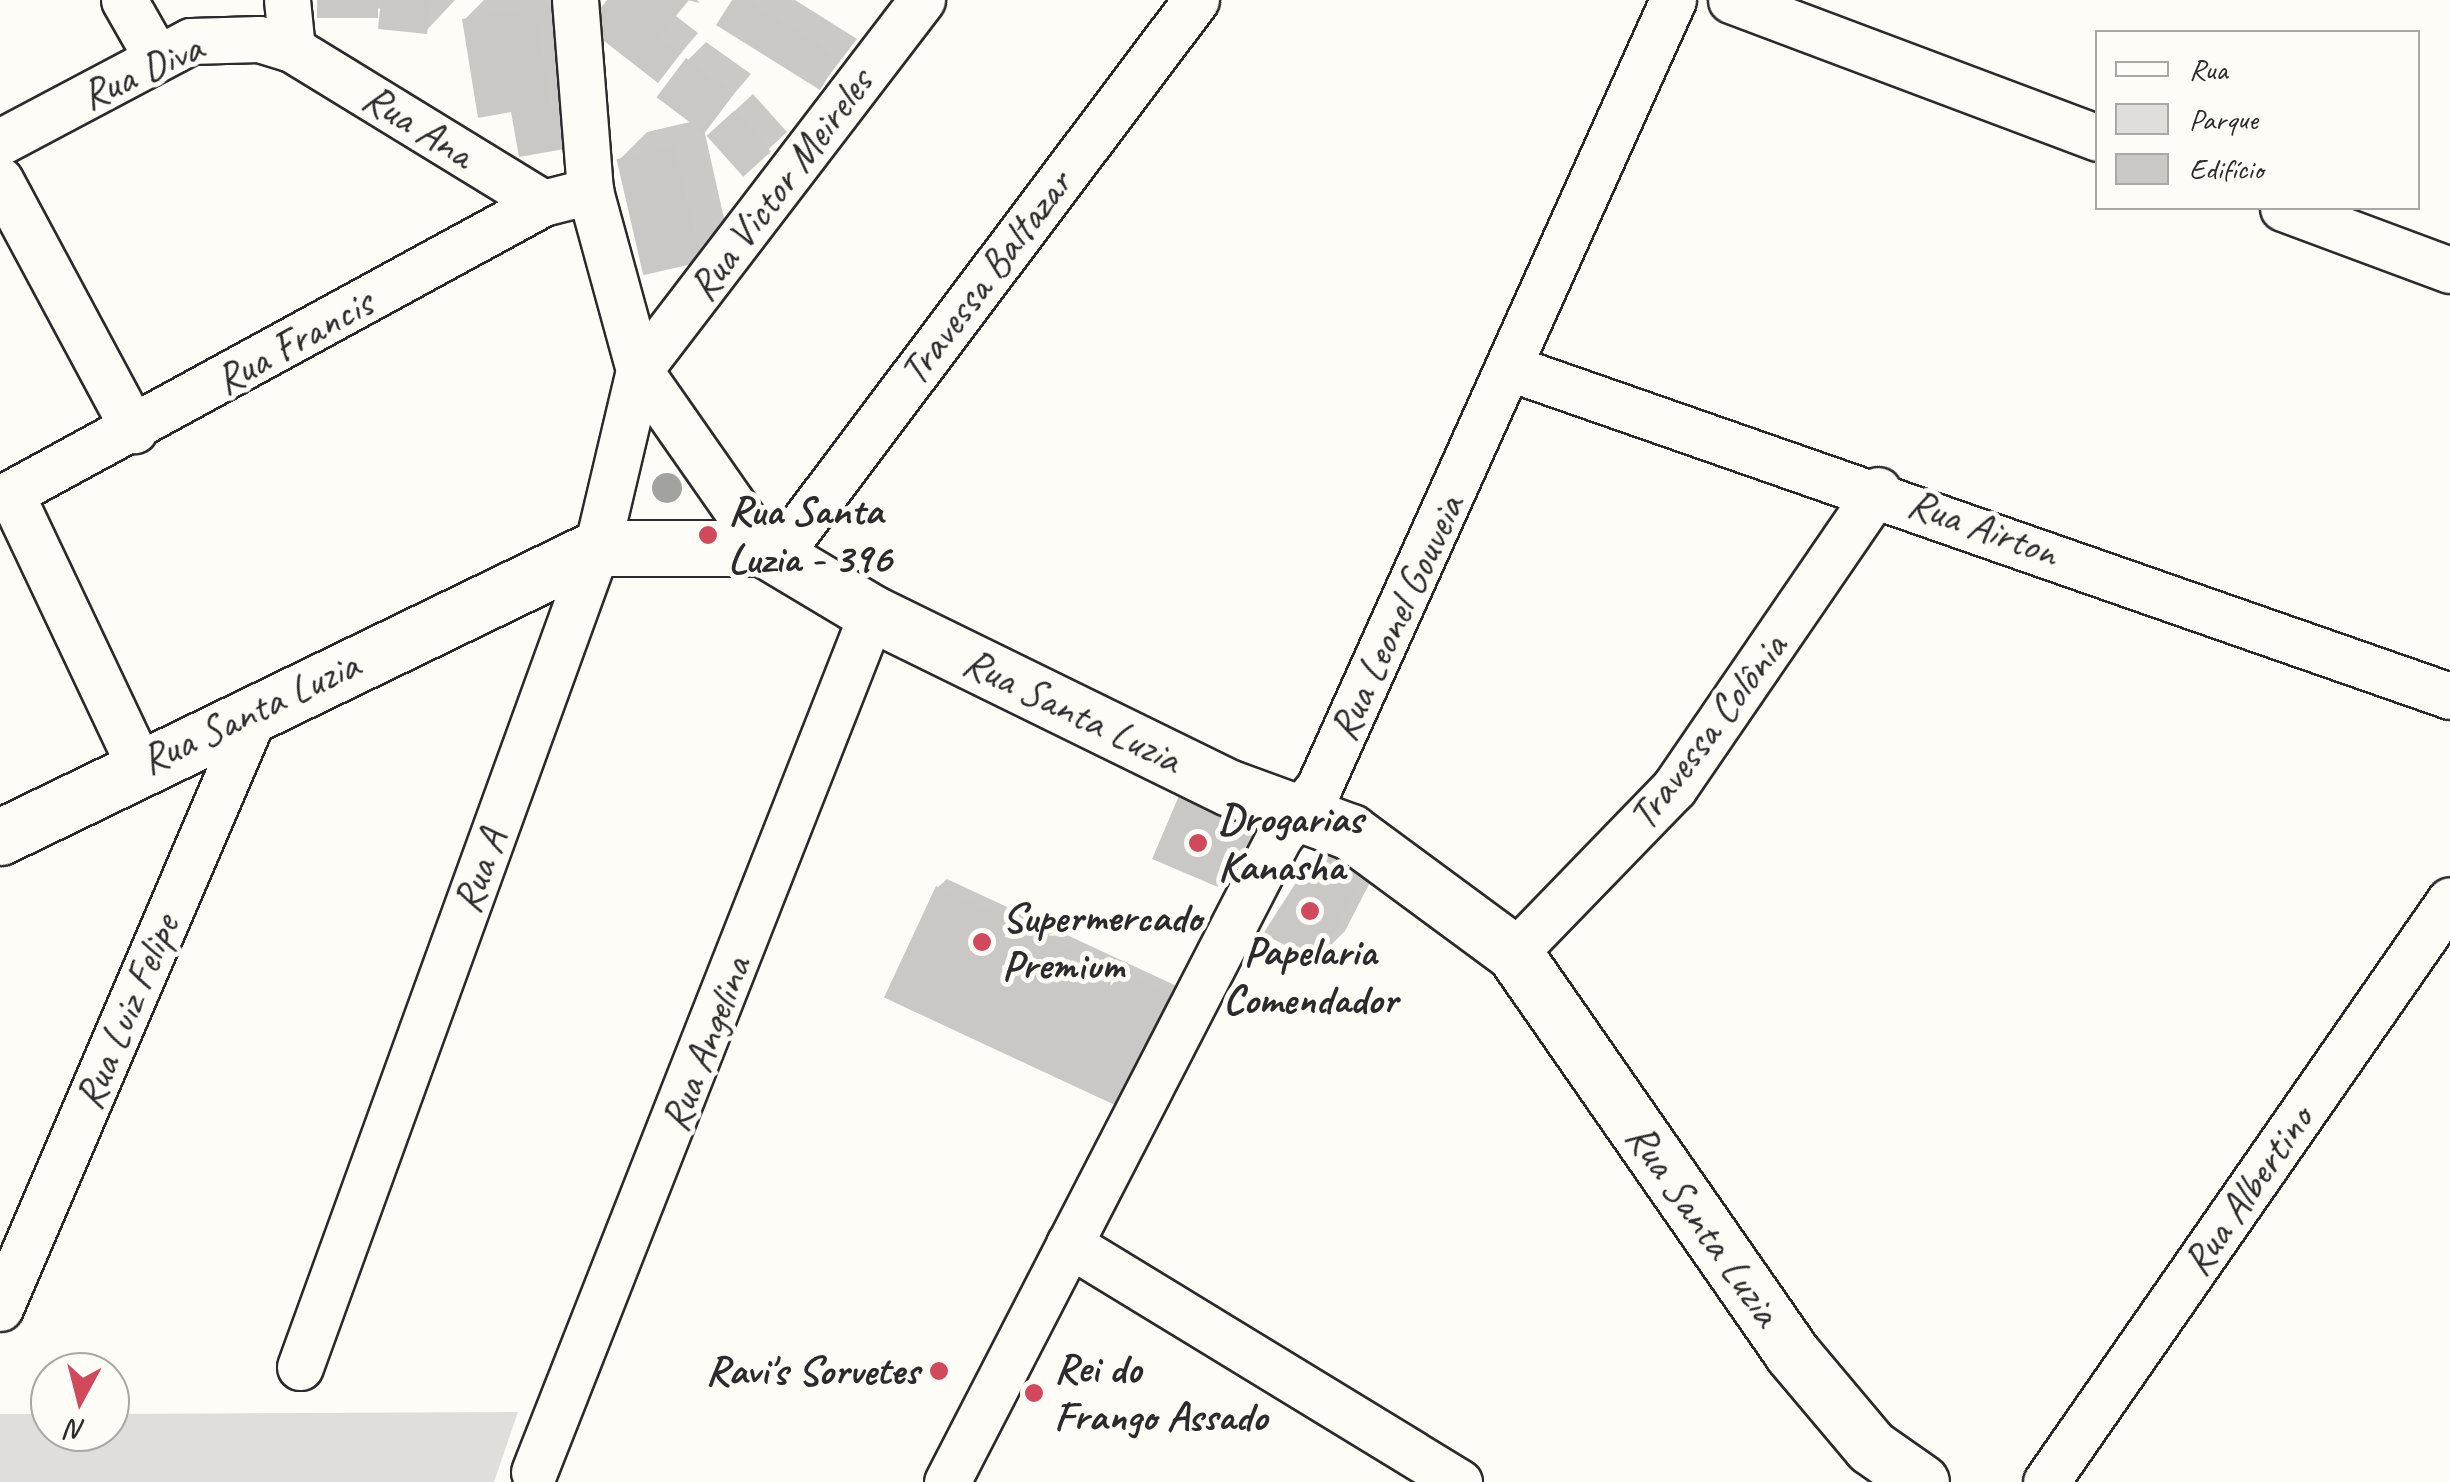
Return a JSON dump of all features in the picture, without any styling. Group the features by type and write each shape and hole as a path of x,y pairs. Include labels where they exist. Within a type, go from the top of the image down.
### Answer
{"main road":[{"name":"Rua Santa Luzia","path":"0,837 138,763 254,716 597,548 770,553 872,614 1230,788 1350,832 1514,953 1791,1352 1872,1448 1921,1482"}],"street":[{"path":"124,0 156,56"},
{"path":"287,0 292,49"},
{"path":"575,0 590,191 640,370 770,553"},
{"name":"Rua Victor Meireles","path":"640,370 922,0"},
{"name":"Travessa Baltazar","path":"770,553 1196,0"},
{"name":"Rua Leonel Gouveia","path":"947,1482 1280,837 1301,812 1513,369 1673,0"},
{"path":"1731,0 2095,137"},
{"name":"Rua Diva","path":"0,142 156,56 220,37 292,49"},
{"name":"Rua Ana","path":"292,49 543,203"},
{"path":"0,180 134,430"},
{"name":"Rua Francis","path":"5,496 134,430 543,203 590,191"},
{"path":"2288,210 2450,270"},
{"name":"Rua Airton","path":"1513,369 1878,490 2450,696"},
{"name":"Rua A","path":"300,1366 597,548 640,370"},
{"name":"Travessa Colônia","path":"1514,953 1674,788 1878,490"},
{"path":"5,496 138,763"},
{"name":"Rua Angelina","path":"534,1472 872,614"},
{"name":"Rua Luiz Felipe","path":"0,1308 254,716"},
{"name":"Rua Albertino","path":"2046,1482 2450,900"},
{"path":"1068,1244 1459,1482"}],"green space":[{"path":"518,1412 494,1482 0,1482 0,1414 30,1414 30,1452 130,1452 130,1414"}],"building":[{"path":"317,0 378,0 378,18 317,18"},
{"path":"381,0 431,0 427,34 378,29"},
{"path":"607,0 687,0 660,36 682,52 658,83 586,27"},
{"path":"732,0 748,0 840,58 820,90 716,25"},
{"path":"534,7 551,106 568,103 576,147 519,157 511,112 478,118 462,19"},
{"path":"686,58 734,94 704,133 657,97"},
{"path":"734,111 771,152 743,177 707,136"},
{"path":"674,146 701,262 643,275 617,159"},
{"name":"Drogarias Kanasha","path":"1184,784 1219,799 1244,827 1218,887 1152,859"},
{"name":"Papelaria Comendador","path":"1306,867 1357,887 1318,962 1263,934"},
{"name":"Supermercado Premium","path":"936,886 1174,997 1122,1109 884,997"}],"place":[{"name":"Rua Santa Luzia - 396","path":"708,535"},
{"name":"Drogarias Kanasha","path":"1198,843"},
{"name":"Papelaria Comendador","path":"1310,911"},
{"name":"Supermercado Premium","path":"982,942"},
{"name":"Ravi's Sorvetes","path":"939,1371"},
{"name":"Rei do Frango Assado","path":"1034,1393"}]}
